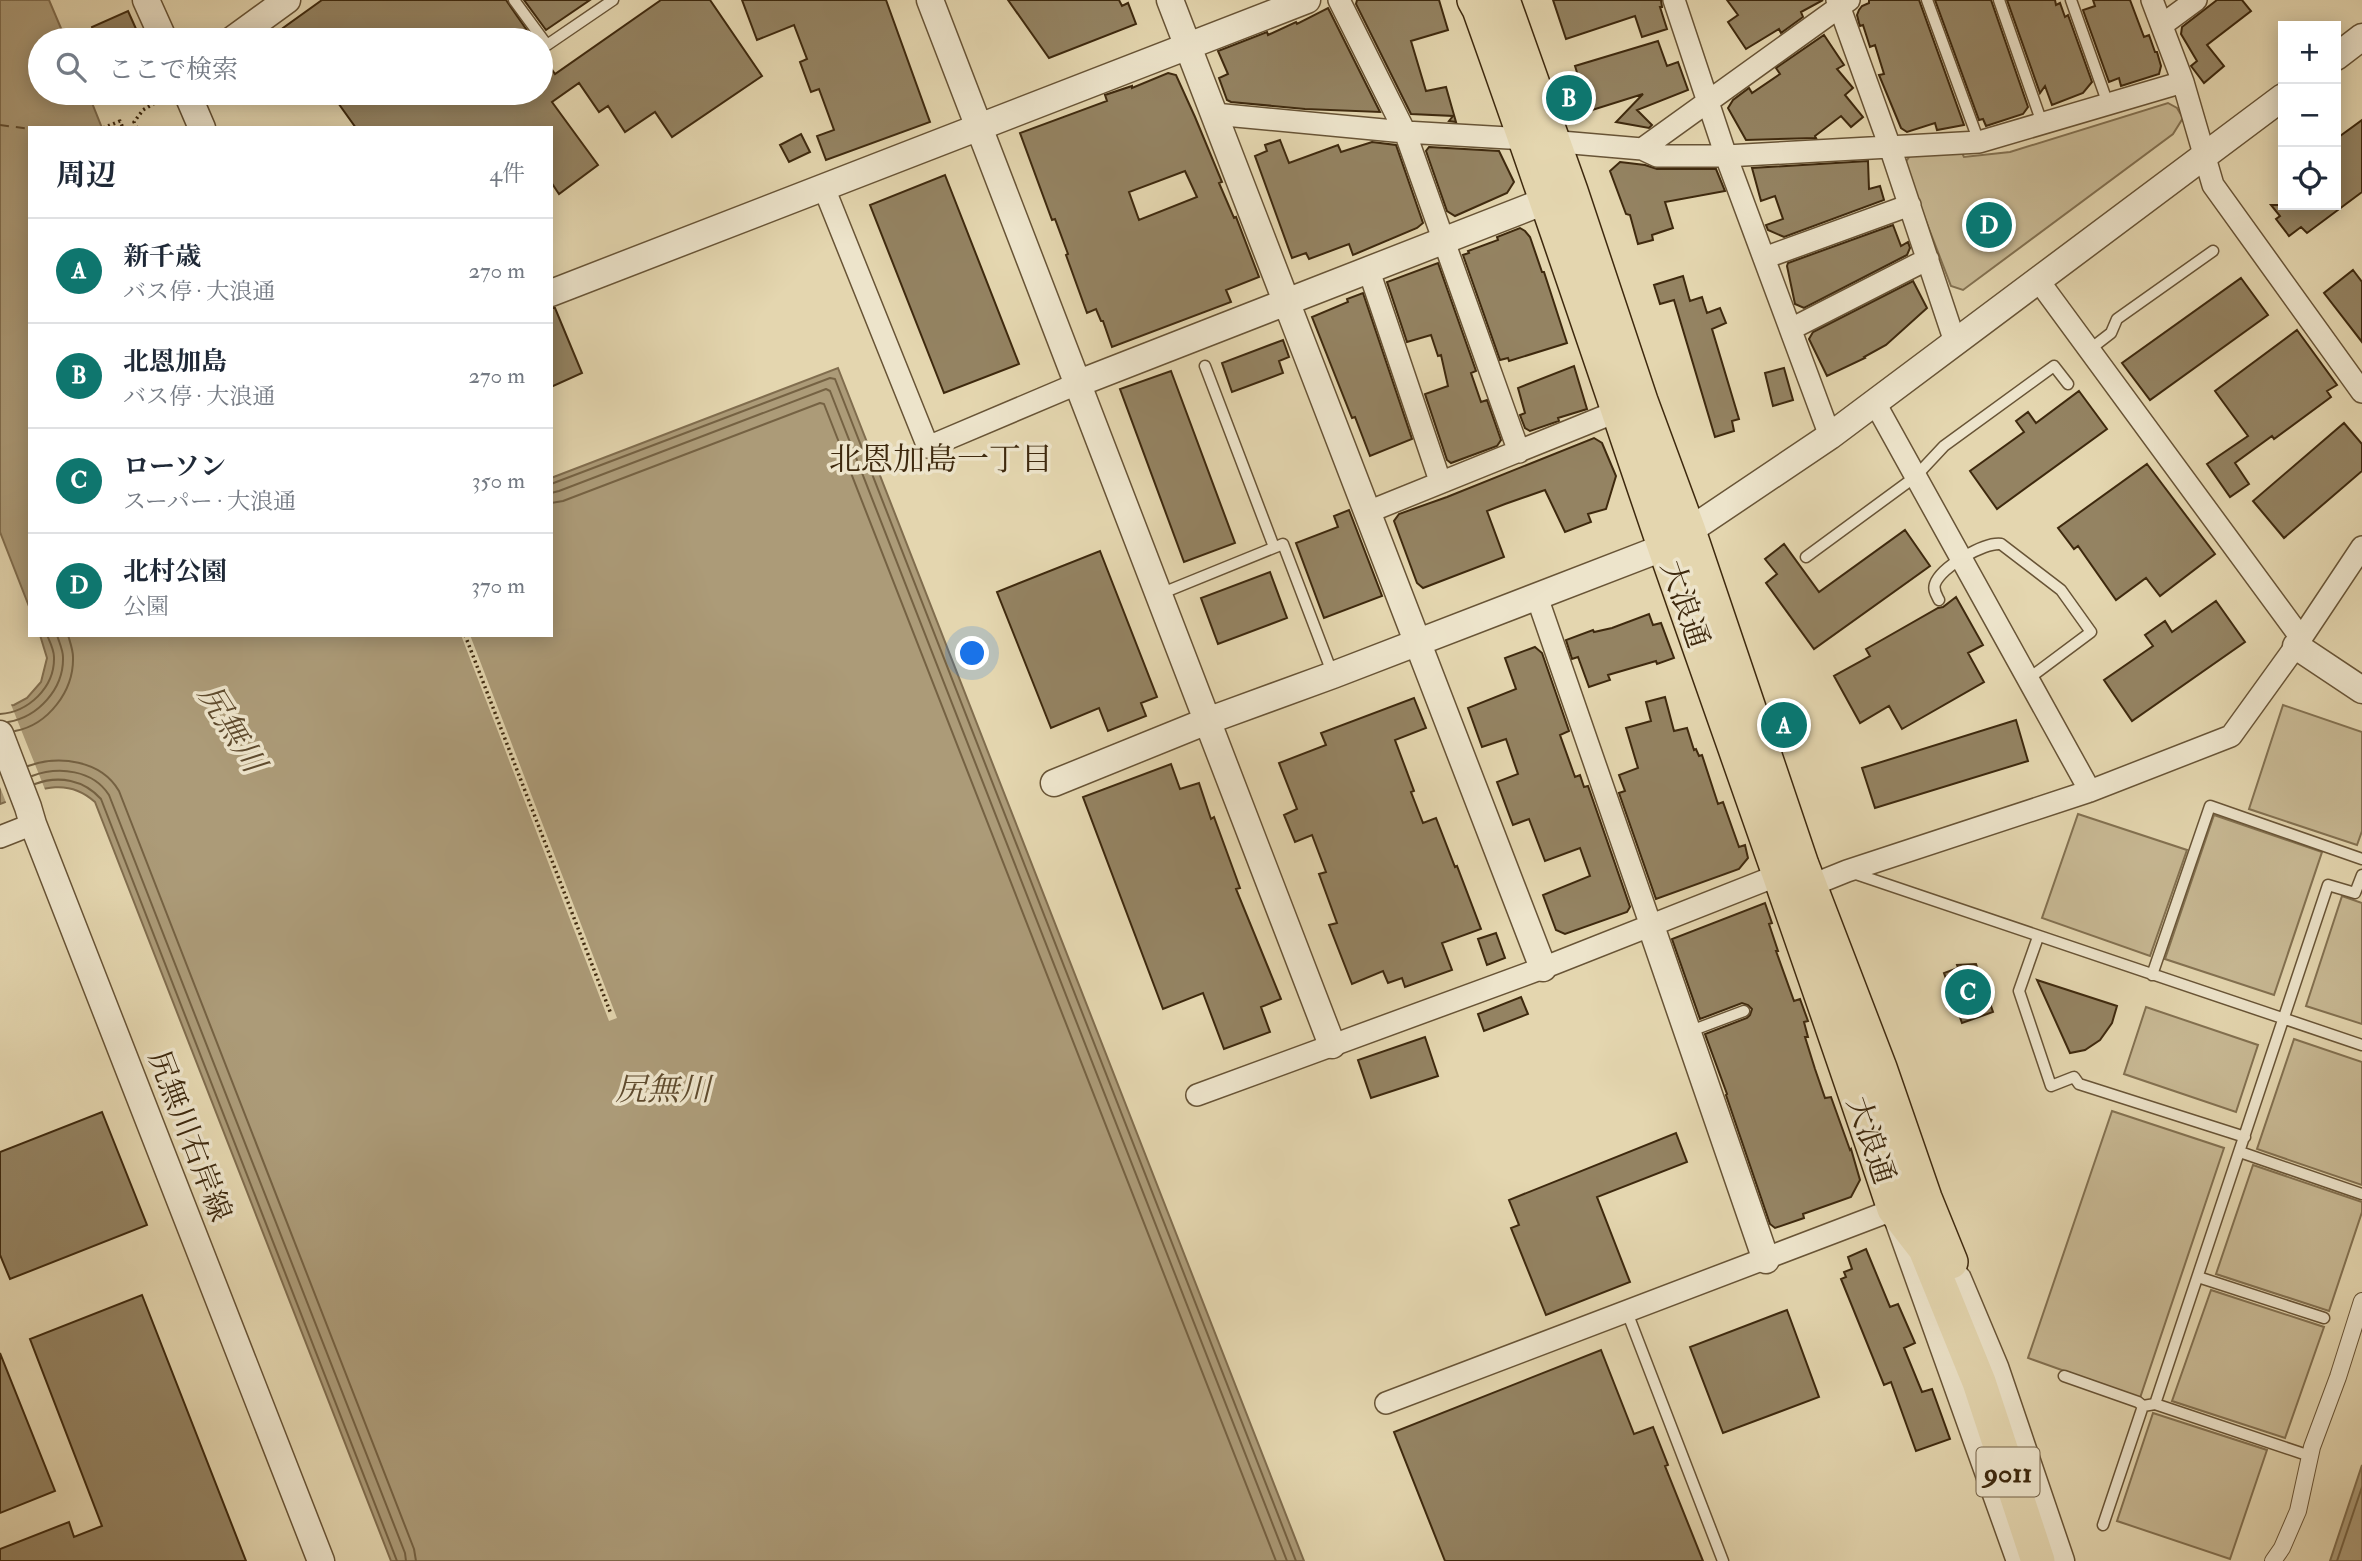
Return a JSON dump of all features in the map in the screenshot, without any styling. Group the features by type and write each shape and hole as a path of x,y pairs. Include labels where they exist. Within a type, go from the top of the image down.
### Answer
{"main road":[{"name":"大浪通","path":"1474,0 1540,140"},
{"name":"大浪通","path":"1503,0 1618,411 1677,539"},
{"name":"大浪通","path":"1558,195 1641,401 1677,539 1910,1204 1958,1279"},
{"path":"1910,1204 1959,1333"},
{"path":"1958,1279 1959,1333"},
{"name":"9011","path":"1959,1333 1979,1382 2038,1561"}],"street":[{"path":"146,0 159,28"},
{"path":"248,28 287,0"},
{"path":"930,0 1332,1045"},
{"path":"1170,0 1543,968"},
{"path":"553,292 1307,0"},
{"path":"1339,0 1405,132 1519,452"},
{"path":"2152,0 2183,82 2213,185 2362,392"},
{"path":"2162,25 2196,0"},
{"path":"1678,2 1726,156 1830,436"},
{"path":"1642,149 1842,2 1955,342"},
{"path":"2341,53 2362,37"},
{"path":"1214,114 1405,132 1642,149 1657,156 1726,156 1979,142 2183,82"},
{"path":"1054,783 1207,721 1537,597 1677,539 1830,436 2278,101"},
{"path":"192,105 201,126"},
{"path":"824,188 928,447 1079,383 1558,195"},
{"path":"1764,258 1910,205"},
{"path":"1791,329 1928,259"},
{"path":"1368,271 1440,481"},
{"path":"2038,280 2299,642 2362,690"},
{"path":"1875,403 2090,791"},
{"path":"1368,512 1618,411"},
{"path":"1197,1096 1651,926 1795,880 1847,871 2090,791 2231,736 2299,642 2362,547"},
{"path":"1537,597 1766,1260"},
{"name":"尻無川右岸線","path":"0,734 321,1561"},
{"path":"0,837 30,815"},
{"path":"1386,1403 1910,1204 1911,1260 2020,1561"},
{"path":"1958,1279 1995,1367 2061,1561"},
{"path":"2273,1561 2282,1548 2298,1511 2310,1456 2362,1301"}],"lane":[{"path":"514,0 535,28"},
{"path":"553,40 613,0"},
{"path":"1927,0 1979,142"},
{"path":"1999,0 2042,123"},
{"path":"2071,0 2109,104"},
{"path":"2090,350 2111,333 2117,320 2213,251"},
{"path":"1205,366 1274,547"},
{"path":"1806,557 1915,477 1944,446 2054,366 2068,384"},
{"path":"1159,595 1283,544 1333,675"},
{"path":"1939,600 1934,592 1939,576 1986,545 2001,544 2061,590 2091,632 2028,679"},
{"path":"2152,975 2210,806 2362,859"},
{"path":"1847,871 2362,1045"},
{"path":"2155,1404 2329,885 2359,894 2362,875"},
{"path":"2038,937 2019,991 2051,1086 2074,1077 2079,1084 2245,1136"},
{"path":"1688,1032 1744,1011"},
{"path":"2240,1152 2362,1194"},
{"path":"2198,1277 2324,1318"},
{"path":"1627,1312 1723,1561"},
{"path":"2064,1377 2143,1406 2155,1404 2310,1456"},
{"path":"2103,1524 2143,1406"}],"path":[{"path":"136,126 134,122 143,110 152,105"},
{"path":"108,126 120,121 122,126"},
{"path":"466,637 611,1014"}],"shaded area":[{"path":"2168,103 2177,108 2183,118 2173,134 1963,290 1951,286 1904,164 1913,152 1960,149 1964,157 2010,152"},
{"path":"2283,705 2362,732 2362,831 2357,845 2249,809"},
{"path":"2078,814 2187,850 2150,956 2042,918"},
{"path":"2214,815 2322,852 2274,995 2165,959"},
{"path":"2342,896 2362,903 2362,1024 2306,1006"},
{"path":"2146,1007 2258,1045 2236,1112 2124,1074"},
{"path":"2294,1039 2362,1062 2362,1185 2257,1149"},
{"path":"2112,1111 2224,1148 2140,1398 2028,1358"},
{"path":"2253,1165 2362,1202 2362,1212 2329,1311 2216,1274"},
{"path":"2211,1290 2324,1327 2285,1438 2172,1401"},
{"path":"2153,1413 2267,1450 2230,1559 2117,1521"}],"water":[{"path":"0,0 49,0 61,28 28,28 28,105 93,105 101,126 28,126 28,604 0,532"},
{"name":"尻無川","path":"838,368 1304,1561 391,1561 95,802 72,789 60,787 37,791 0,804 0,707 14,705 27,698 41,682 47,658 41,637 553,637 553,477"},
{"path":"2362,1465 2362,1561 2330,1561"}],"pier":[{"path":"462,637 471,637 617,1018 609,1021"},
{"path":"10,702 46,792 7,805 0,787 0,704"}],"building":[{"path":"322,0 506,0 525,28 283,28"},
{"path":"524,0 590,0 549,28 545,28"},
{"path":"661,0 710,0 762,76 672,137 655,112 625,132 608,106 599,112 579,83 553,101 553,71 555,74"},
{"path":"742,0 886,0 930,122 826,160 817,136 834,130 819,89 811,92 800,62 807,59 794,25 757,40"},
{"path":"1008,0 1119,0 1122,6 1128,3 1136,24 1049,58"},
{"path":"1357,0 1439,0 1448,30 1411,41 1426,91 1446,87 1456,122 1449,121 1453,116 1411,114 1356,4"},
{"path":"1553,0 1661,0 1660,7 1667,29 1642,37 1635,16 1566,39"},
{"path":"1727,0 1823,0 1801,12 1803,17 1781,33 1779,29 1746,49 1728,22 1738,15"},
{"path":"1869,0 1919,0 1964,125 1937,130 1935,123 1907,132 1901,128 1879,75 1884,74 1875,45 1870,47 1857,15"},
{"path":"1935,0 1991,0 2028,107 2023,114 1986,126 1983,119 1979,120"},
{"path":"2007,0 2055,0 2056,5 2060,3 2065,17 2068,15 2092,82 2083,93 2052,105 2045,86 2040,93"},
{"path":"2093,0 2130,0 2144,37 2149,35 2157,52 2161,66 2159,74 2121,86 2119,78 2109,82 2083,10 2095,6"},
{"path":"2217,0 2242,0 2251,11 2207,45 2224,66 2204,83 2191,66 2197,61 2181,34 2182,27"},
{"path":"1328,8 1380,112 1305,109 1227,100 1219,78 1228,74 1218,51 1267,32 1268,35 1296,22 1297,24"},
{"path":"128,11 136,28 92,28"},
{"path":"1824,35 1844,65 1837,69 1853,88 1845,95 1863,117 1851,127 1841,116 1815,136 1816,138 1746,140 1728,108 1733,100 1749,88 1752,93 1780,74 1776,68"},
{"path":"1658,41 1667,66 1678,62 1688,90 1637,110 1652,125 1649,128 1616,122 1643,94 1589,111 1575,66"},
{"path":"1168,73 1176,75 1259,277 1226,290 1231,302 1112,347 1096,309 1087,313 1055,219 1052,220 1020,133 1107,101 1105,95 1132,88","holes":["1185,171 1197,197 1139,220 1129,192"]},
{"path":"553,103 598,165 559,194 553,185 553,126 355,126 340,105"},
{"path":"2362,120 2362,192 2341,208 2341,147 2341,135"},
{"path":"801,134 810,152 789,162 780,145"},
{"path":"1280,140 1289,163 1338,145 1341,152 1372,142 1396,145 1423,223 1353,255 1349,244 1309,259 1306,253 1292,258 1255,156 1267,151 1265,145"},
{"path":"1429,147 1499,151 1514,182 1507,193 1455,216 1447,211 1426,151"},
{"path":"1868,161 1869,189 1880,186 1884,200 1784,237 1768,230 1766,225 1783,219 1775,196 1761,201 1752,168"},
{"path":"1620,162 1657,169 1716,169 1725,191 1665,202 1673,228 1652,235 1653,240 1638,244 1630,215 1626,214 1610,171"},
{"path":"945,175 1019,364 944,393 870,205"},
{"path":"2271,205 2278,205 2278,210 2338,210 2307,233 2301,227 2289,236 2276,219 2280,216"},
{"path":"1893,225 1901,246 1908,242 1910,248 1907,255 1804,308 1795,304 1788,263"},
{"path":"1520,228 1530,237 1567,343 1509,361 1508,358 1500,360 1463,255"},
{"path":"1438,263 1476,371 1471,373 1481,402 1487,400 1501,440 1497,446 1451,463 1447,460 1425,394 1448,386 1441,355 1438,356 1431,335 1407,342 1387,282"},
{"path":"2353,270 2362,282 2362,342 2324,293"},
{"path":"1683,276 1690,301 1702,297 1707,313 1720,308 1726,323 1712,329 1739,419 1732,421 1734,431 1715,437 1674,300 1660,304 1654,285"},
{"path":"2241,278 2268,315 2150,400 2122,363"},
{"path":"1913,281 1927,308 1886,345 1827,376 1809,339 1813,332"},
{"path":"1363,293 1412,439 1370,456 1312,317"},
{"path":"553,308 555,308 582,373 553,386"},
{"path":"2297,330 2337,385 2327,391 2331,397 2274,439 2272,436 2235,463 2249,484 2230,497 2207,464 2248,436 2215,391"},
{"path":"1283,340 1289,357 1279,361 1283,373 1232,392 1222,363"},
{"path":"1574,366 1587,409 1530,431 1525,428 1520,415 1525,413 1518,388"},
{"path":"1784,368 1793,400 1773,406 1765,373"},
{"path":"1171,371 1235,543 1184,562 1120,389"},
{"path":"2079,391 2107,429 1997,509 1970,471 2024,432 2016,421 2028,412 2036,423"},
{"path":"2344,423 2362,444 2362,471 2284,538 2253,501"},
{"path":"1594,438 1602,443 1616,476 1606,509 1588,514 1591,522 1565,532 1545,490 1505,504 1487,511 1504,557 1423,588 1417,583 1394,521 1399,514"},
{"path":"2147,464 2215,554 2160,596 2146,578 2116,600 2078,546 2074,549 2058,528"},
{"path":"1349,510 1382,596 1324,618 1296,543 1338,527 1334,516"},
{"path":"1905,530 1930,566 1814,649 1766,583 1777,574 1765,559 1784,544 1819,592"},
{"path":"1100,551 1157,697 1141,703 1146,716 1108,731 1099,708 1051,728 997,592"},
{"path":"1270,572 1287,618 1218,644 1201,598"},
{"path":"1956,597 1983,645 1968,653 1984,682 1902,729 1889,706 1860,723 1834,676 1870,656 1866,649 1943,607"},
{"path":"2216,601 2245,642 2132,721 2104,680 2153,646 2145,635 2165,621 2172,632"},
{"path":"1649,614 1653,625 1661,623 1674,658 1608,675 1610,680 1589,687 1578,657 1572,659 1566,640 1593,630 1612,628"},
{"path":"1535,647 1542,653 1569,731 1560,735 1575,777 1580,775 1584,787 1588,786 1630,907 1627,912 1565,934 1556,930 1543,895 1590,876 1580,848 1545,861 1529,819 1513,825 1497,782 1518,774 1506,739 1482,747 1468,708 1516,689 1505,658"},
{"path":"1665,697 1674,731 1687,728 1694,750 1696,749 1699,756 1702,755 1718,804 1723,802 1739,847 1745,845 1748,858 1739,869 1656,899 1619,793 1625,791 1619,775 1638,768 1626,728 1651,721 1646,702"},
{"path":"1414,698 1426,728 1395,740 1423,823 1436,818 1481,929 1442,943 1452,970 1405,987 1402,978 1388,983 1383,971 1352,984 1329,925 1337,923 1319,874 1326,872 1312,835 1295,842 1284,815 1297,809 1279,763 1326,745 1321,733"},
{"path":"2016,720 2028,761 1875,808 1862,768"},
{"path":"1171,764 1180,789 1199,783 1240,888 1236,889 1281,999 1261,1007 1270,1032 1224,1049 1203,993 1163,1009 1083,797"},
{"path":"1765,903 1772,923 1769,924 1776,951 1794,1001 1800,999 1808,1021 1804,1022 1808,1037 1805,1037 1815,1069 1825,1098 1831,1097 1860,1180 1851,1197 1803,1214 1804,1218 1775,1228 1770,1224 1705,1034 1747,1018 1752,1009 1742,1003 1700,1019 1672,939"},
{"path":"1496,933 1505,958 1487,965 1478,939"},
{"path":"1976,964 1993,1012 1962,1023 1944,973 1958,968 1957,965"},
{"path":"2037,980 2117,1006 2112,1023 2100,1040 2085,1050 2070,1053"},
{"path":"1521,997 1528,1014 1484,1031 1478,1014"},
{"path":"1425,1037 1438,1076 1371,1098 1358,1060"},
{"path":"102,1112 147,1225 10,1279 0,1255 0,1152"},
{"path":"1676,1133 1687,1162 1597,1197 1630,1282 1546,1315 1511,1228 1519,1225 1509,1200"},
{"path":"1866,1249 1890,1307 1898,1304 1915,1343 1904,1348 1922,1392 1932,1389 1950,1439 1916,1451 1891,1382 1884,1385 1841,1279 1846,1277 1844,1272 1852,1269 1848,1257"},
{"path":"142,1295 246,1561 0,1561 0,1549 69,1522 74,1537 102,1526 30,1339"},
{"path":"1787,1310 1819,1397 1723,1433 1690,1347"},
{"path":"1601,1350 1634,1434 1653,1427 1668,1465 1665,1466 1703,1561 1445,1561 1394,1432"},
{"path":"0,1353 55,1491 0,1513"}],"ferry route":[{"path":"0,125 28,129"}],"place":[{"name":"北恩加島","path":"1569,98"},
{"name":"北村公園","path":"1989,225"},
{"name":"新千歳","path":"1784,725"},
{"name":"ローソン","path":"1968,992"}],"district":[{"name":"北恩加島一丁目","path":"941,459"}]}
